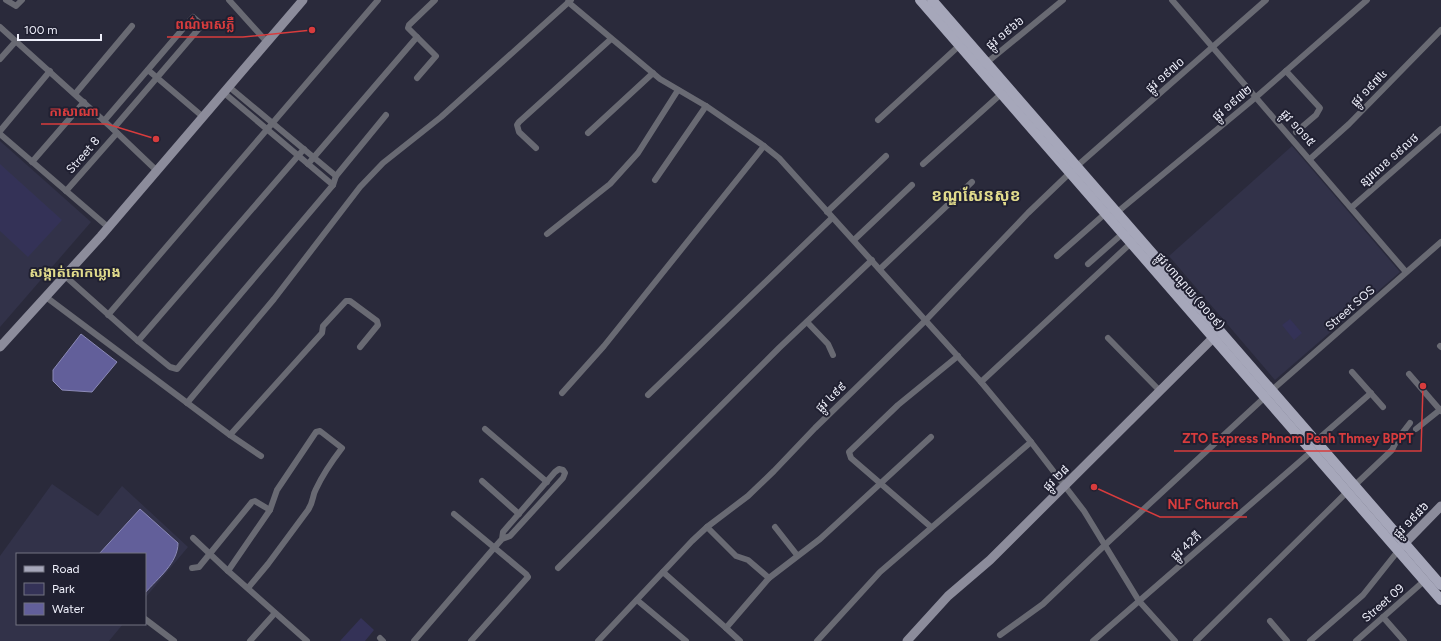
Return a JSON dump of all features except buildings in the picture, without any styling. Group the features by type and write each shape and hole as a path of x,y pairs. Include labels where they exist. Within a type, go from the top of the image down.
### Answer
{"main road":[{"path":"0,347 108,227 266,41 303,0"},
{"name":"ផ្លូវ ហាណូយ (១០១៩)","path":"920,0 962,42 1217,334 1269,394 1312,451 1351,488"},
{"name":"ផ្លូវ ហាណូយ (១០១៩)","path":"932,0 962,42"},
{"name":"ផ្លូវ ហាណូយ (១០១៩)","path":"983,66 1001,94 1074,170"},
{"name":"ផ្លូវ ហាណូយ (១០១៩)","path":"1111,213 1122,234 1217,334"},
{"name":"ផ្លូវ ២៨","path":"907,641 948,596 990,560 1159,390 1217,334"},
{"name":"ផ្លូវ ហាណូយ (១០១៩)","path":"1269,394 1316,441 1351,488 1402,547 1441,585"},
{"name":"ផ្លូវ ១៩៨៦","path":"1402,547 1441,506"},
{"name":"ផ្លូវ ហាណូយ (១០១៩)","path":"1402,547 1424,581 1441,600"}],"street":[{"path":"6,0 16,6 22,0"},
{"path":"229,0 266,41"},
{"path":"108,315 378,0"},
{"path":"417,78 436,56 408,28 409,25 434,0"},
{"name":"ផ្លូវ ១៩៦៦","path":"983,66 1063,0"},
{"name":"ផ្លូវ ១០១៥","path":"1172,0 1255,98 1352,207 1406,272"},
{"name":"ផ្លូវ ១៩៧០","path":"1074,170 1266,0"},
{"name":"ផ្លូវ ១៩៧២","path":"1057,256 1255,98 1366,0"},
{"path":"187,403 274,299 360,187 383,163 441,117 570,1 611,39 653,73 678,90 706,106 779,158 958,356 1031,442 1065,486 1106,544 1139,601 1175,641"},
{"name":"Street 8","path":"66,191 157,77 202,25 193,17 148,70"},
{"path":"75,94 132,26"},
{"path":"0,27 84,102 156,170"},
{"name":"ផ្លូវ ១៩៧៤","path":"1310,159 1349,124 1441,30"},
{"path":"308,164 417,37"},
{"path":"536,148 519,132 517,125 519,122 611,39"},
{"path":"0,59 16,41"},
{"path":"878,120 962,42"},
{"path":"104,121 148,70 202,116"},
{"path":"0,131 50,71"},
{"path":"1286,71 1320,108 1316,115 1296,132"},
{"path":"588,133 653,73"},
{"path":"225,89 273,123 336,176"},
{"path":"225,89 267,129 333,185"},
{"path":"548,234 610,184 638,153 678,90"},
{"path":"923,164 1001,94"},
{"path":"32,162 84,102"},
{"path":"655,180 706,106"},
{"path":"65,276 138,342 170,367 177,369 333,185 336,176 386,115"},
{"name":"ន្ឡរលេខ ១៩លថ","path":"1352,207 1441,129"},
{"path":"0,134 108,227"},
{"path":"562,393 608,340 764,146"},
{"path":"138,342 304,149"},
{"path":"827,212 886,156"},
{"name":"ផ្លូវ ៤៩៩","path":"598,641 707,527 748,496 926,320 988,253 1074,170"},
{"path":"880,269 972,182"},
{"path":"854,240 912,185"},
{"path":"648,395 832,218"},
{"path":"1088,264 1122,234"},
{"name":"Street SOS","path":"1000,635 1036,611 1106,544 1269,394 1441,242"},
{"path":"981,382 1131,243"},
{"path":"558,568 807,322 872,260"},
{"path":"46,297 230,435 261,456"},
{"path":"230,435 322,333 322,326 346,301 350,301 377,321 378,325 360,347"},
{"path":"807,322 828,344 833,355"},
{"path":"1108,338 1159,390"},
{"path":"931,528 851,458 849,452 898,405 958,356"},
{"path":"1352,372 1383,407"},
{"path":"1409,374 1441,410 1416,429"},
{"path":"1316,441 1371,393"},
{"path":"1196,641 1351,488 1392,450 1397,440 1410,423"},
{"path":"485,429 547,482"},
{"path":"228,571 270,510 277,490 316,432 320,431 342,448 316,488 314,501 308,510 268,564 248,588"},
{"path":"726,628 769,578 797,555 820,539 931,437"},
{"path":"817,641 880,572 1031,442"},
{"name":"ផ្លូវ 42ភី","path":"1093,641 1312,451"},
{"path":"414,641 502,539 510,536 563,478 565,473 563,470 559,469 547,482 503,532 502,539"},
{"path":"482,481 519,514"},
{"path":"192,568 199,567 252,502 260,503 270,510"},
{"path":"454,514 528,577 471,641"},
{"path":"707,527 736,556 748,560 769,578"},
{"path":"775,527 797,555"},
{"path":"194,538 228,571 307,641"},
{"path":"1310,641 1363,595 1402,547"},
{"path":"663,572 740,641"},
{"name":"Street 09","path":"1356,641 1424,581"},
{"path":"637,600 686,641"},
{"path":"250,641 276,613"},
{"path":"1383,617 1404,641"},
{"path":"146,621 174,641"},
{"path":"1270,621 1287,641"}],"shaded area":[{"path":"0,141 91,222 0,327"},
{"path":"1292,146 1400,272 1275,380 1169,256"},
{"path":"52,484 98,516 122,486 188,547 146,597 146,553 16,553 16,625 122,625 109,641 0,641 0,556"}],"green space":[{"path":"0,164 62,220 28,257 0,231"},
{"path":"1290,319 1302,333 1294,340 1282,325"},
{"path":"361,618 374,630 365,641 340,641"}],"water":[{"path":"81,334 117,362 92,392 62,390 53,381 53,370"},
{"path":"140,509 178,543 175,557 171,564 146,592 146,553 100,553"}],"place":[{"name":"ពណ៌មាសភ្លឺ","path":"312,30"},
{"name":"កាសាណា","path":"156,139"},
{"name":"ZTO Express Phnom Penh Thmey BPPT","path":"1423,386"},
{"name":"NLF Church","path":"1094,487"}],"district":[{"name":"ខណ្ឌសែនសុខ","path":"976,195"},
{"name":"សង្កាត់គោកឃ្លាង","path":"75,272"}]}
